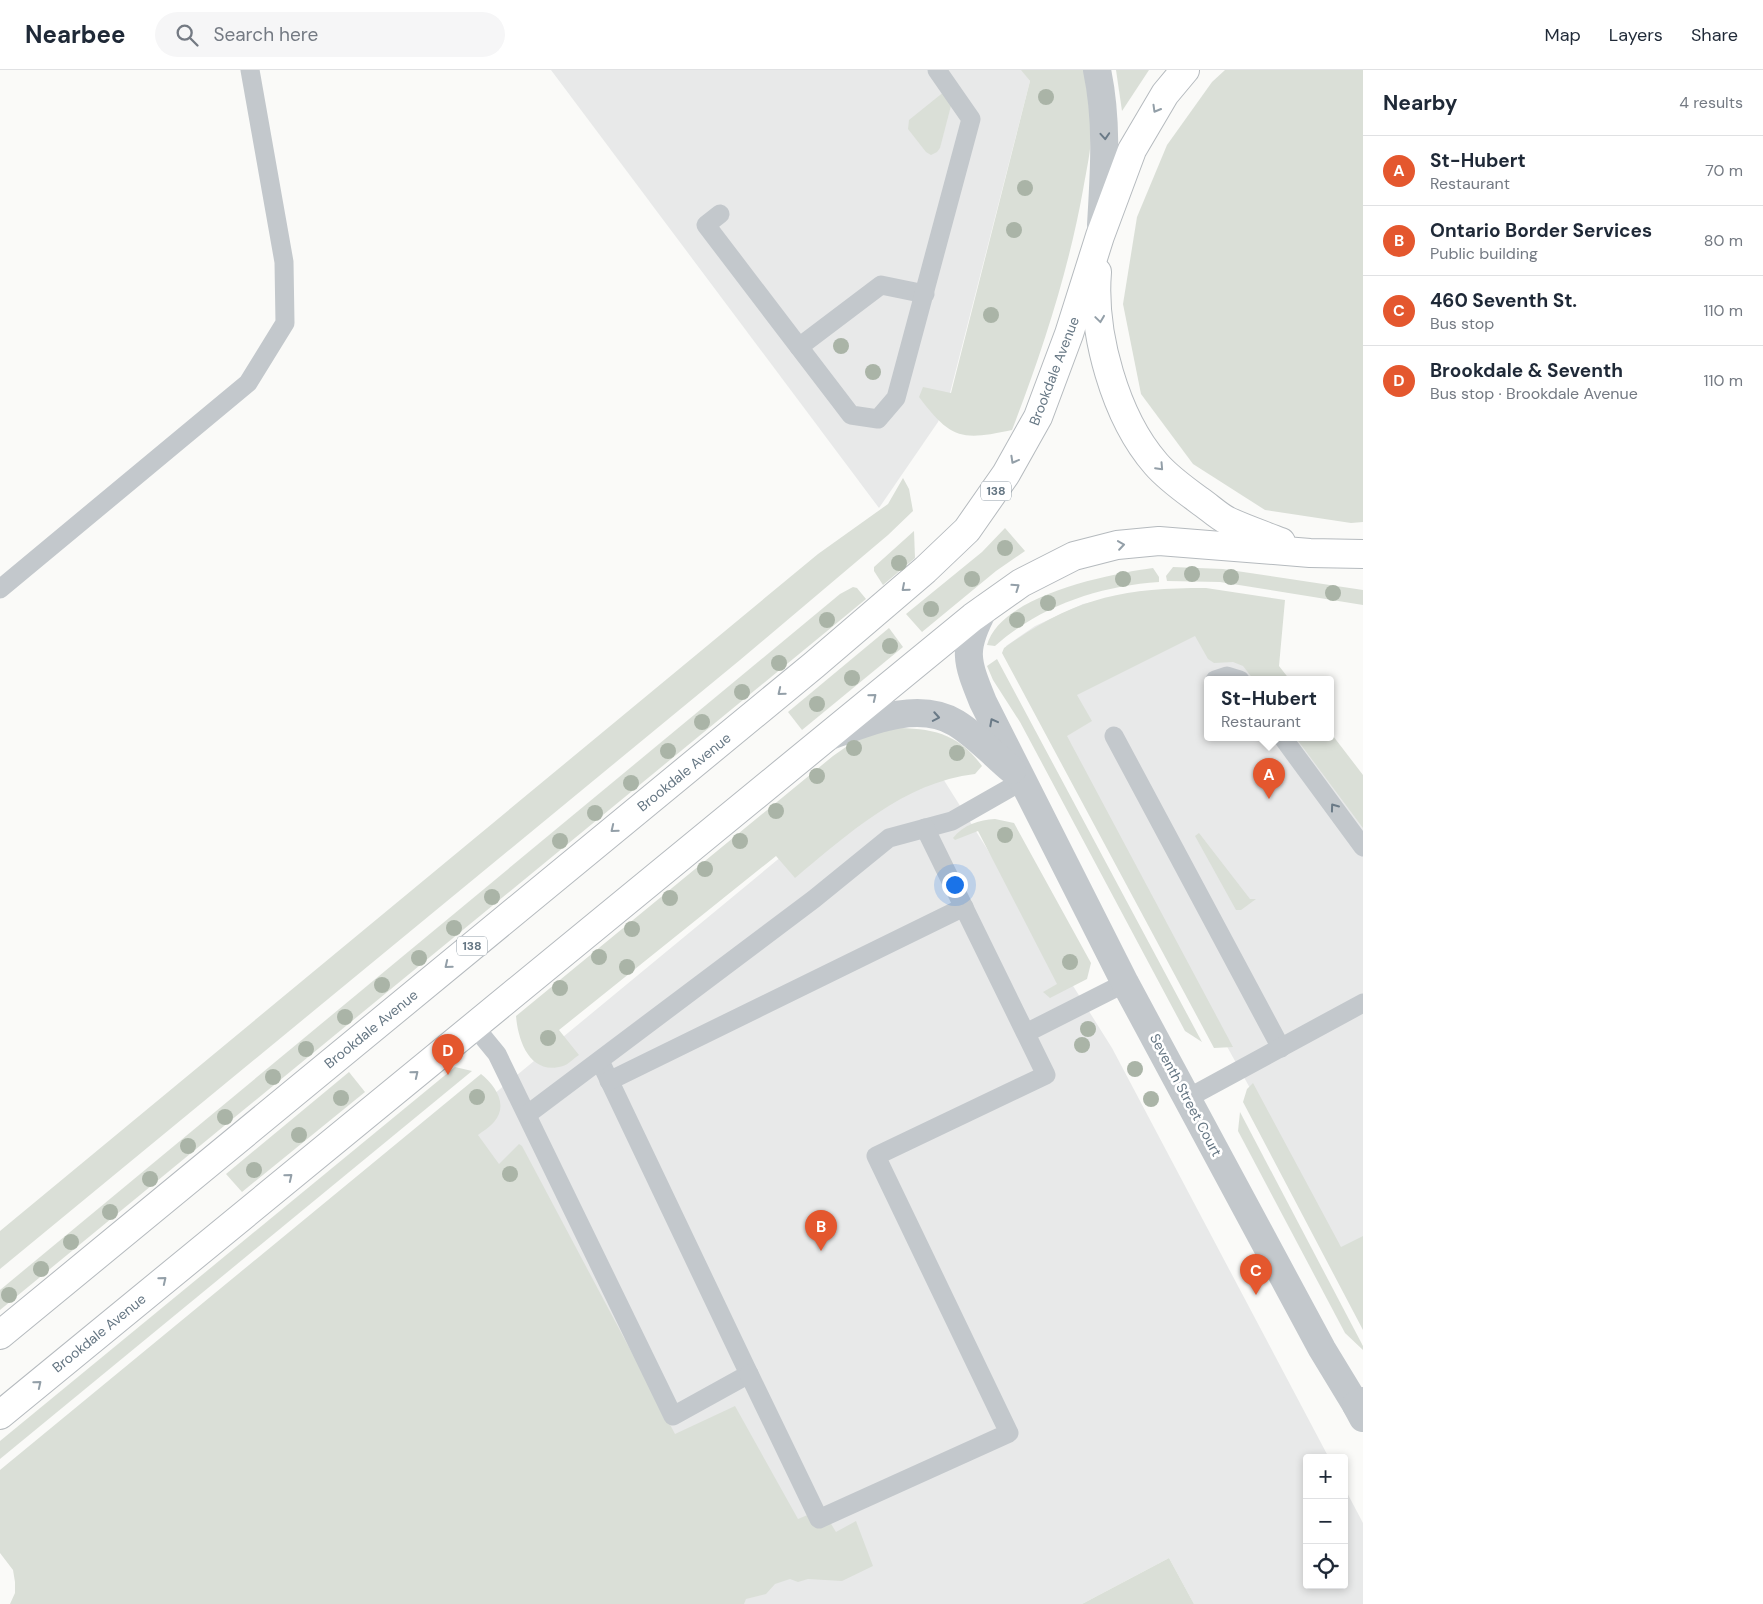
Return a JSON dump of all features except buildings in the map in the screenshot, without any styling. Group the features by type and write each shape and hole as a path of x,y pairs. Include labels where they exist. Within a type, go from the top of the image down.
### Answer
{"main road":[{"name":"Brookdale Avenue","path":"0,1335 814,665 925,570 968,530 986,506 1038,417 1069,334 1100,236 1132,150 1165,94 1185,70"},
{"path":"1100,236 1097,274 1103,342 1108,369 1122,407 1137,437 1155,463 1172,480 1226,520 1310,553"},
{"name":"Brookdale Avenue","path":"0,1415 822,739 984,609 1022,583 1074,556 1117,544 1159,541 1310,553 1363,554"}],"street":[{"path":"1097,70 1102,94 1106,146 1100,236"},
{"name":"Seventh Street Court","path":"984,609 970,638 969,666 983,702 1125,983 1322,1349 1361,1408"},
{"name":"Seventh Street Court","path":"822,739 884,716 902,714 940,716 956,723 1024,780"}],"lane":[{"path":"0,589 248,383 285,322 284,262 250,70"},
{"path":"720,214 706,225 851,415 878,420 896,398 971,119 937,70"},
{"path":"799,347 880,285 925,294"},
{"path":"1114,736 1281,1048"},
{"path":"1285,741 1363,847"},
{"path":"528,1114 814,899 889,838 952,821 1024,780"},
{"path":"600,1061 819,1519 1009,1433 876,1156 1046,1075 925,828"},
{"path":"609,1081 964,908"},
{"path":"1026,1033 1125,983"},
{"path":"1188,1098 1363,1003"},
{"path":"474,1026 497,1054 528,1114 673,1416 749,1374"}],"shaded area":[{"path":"551,70 1022,70 1030,81 950,393 938,422 879,508"},
{"path":"1021,70 1084,70 1091,119 1089,155 1077,221 1062,282 1044,342 1012,430 969,435 949,429 930,411 919,397 923,387 951,393 1030,81"},
{"path":"1116,70 1149,70 1122,111"},
{"path":"1225,70 1363,70 1363,522 1351,523 1265,510 1193,464 1141,394 1123,304 1137,217 1167,145 1212,82"},
{"path":"945,91 953,98 940,148 931,155 926,152 908,129 909,120"},
{"path":"903,478 909,489 913,511 888,535 740,660 0,1269 0,1231 818,554 888,504"},
{"path":"1005,528 1025,551 996,571 922,632 906,614 982,552"},
{"path":"914,531 915,558 883,585 874,571 874,567"},
{"path":"1173,567 1223,569 1363,590 1363,605 1220,582 1167,581 1166,576"},
{"path":"1153,568 1159,577 1159,582 1114,588 1071,600 1031,620 995,646 987,645 996,628 1012,613 1033,601 1058,590 1084,582"},
{"path":"853,587 857,588 866,599 0,1310 0,1290 840,594"},
{"path":"1206,588 1285,600 1279,666 1287,676 1251,676 1243,666 1233,662 1214,663 1208,659 1195,636 1077,695 1092,721 1067,736 1233,1047 1214,1048 1002,653 1004,648 1029,631 1076,607 1099,599 1123,594 1148,590"},
{"path":"1143,591 1268,676 1204,676 1204,741 1323,741 1363,790 1363,1293 1006,646 1035,626 1083,604"},
{"path":"889,628 903,647 802,730 788,712"},
{"path":"997,659 1202,1042 1185,1031 1020,722 993,680 987,666"},
{"path":"893,728 932,731 954,739 973,755 982,766 975,774 949,779 901,799 856,828 795,878 776,856 559,1030 579,1055 565,1065 552,1068 542,1066 534,1061 523,1045 516,1016 833,756 863,735"},
{"path":"1334,737 1363,775 1363,828 1298,741 1334,741"},
{"path":"920,742 1112,1048 1327,1454 1303,1454 1303,1589 1348,1589 1348,1495 1363,1523 1363,1604 1194,1604 1169,1558 1082,1604 713,1604 465,1118"},
{"path":"995,819 1014,823 1091,963 1087,979 1050,998 1043,992 1057,984 978,831 955,840 953,838 957,833 972,824"},
{"path":"1199,833 1250,899 1256,899 1241,910 1236,910 1195,836"},
{"path":"455,1067 472,1071 0,1459 0,1441"},
{"path":"349,1072 365,1092 242,1192 226,1174"},
{"path":"481,1074 495,1090 500,1102 500,1109 494,1122 478,1135 499,1164 519,1144 522,1146 675,1434 735,1406 798,1519 822,1509 836,1532 856,1521 873,1566 842,1581 808,1579 798,1582 790,1579 775,1584 766,1594 746,1599 744,1604 10,1604 15,1593 15,1582 13,1570 0,1553 0,1470"},
{"path":"1253,1083 1341,1247 1363,1236 1363,1330 1243,1102 1247,1089"},
{"path":"1240,1112 1363,1346 1363,1350 1345,1333 1238,1131"},
{"path":"1169,1558 1194,1604 1082,1604"}],"place":[{"name":"St-Hubert","path":"1269,799"},
{"name":"Brookdale & Seventh","path":"448,1075"},
{"name":"Ontario Border Services","path":"821,1251"},
{"name":"460 Seventh St.","path":"1256,1295"}]}
